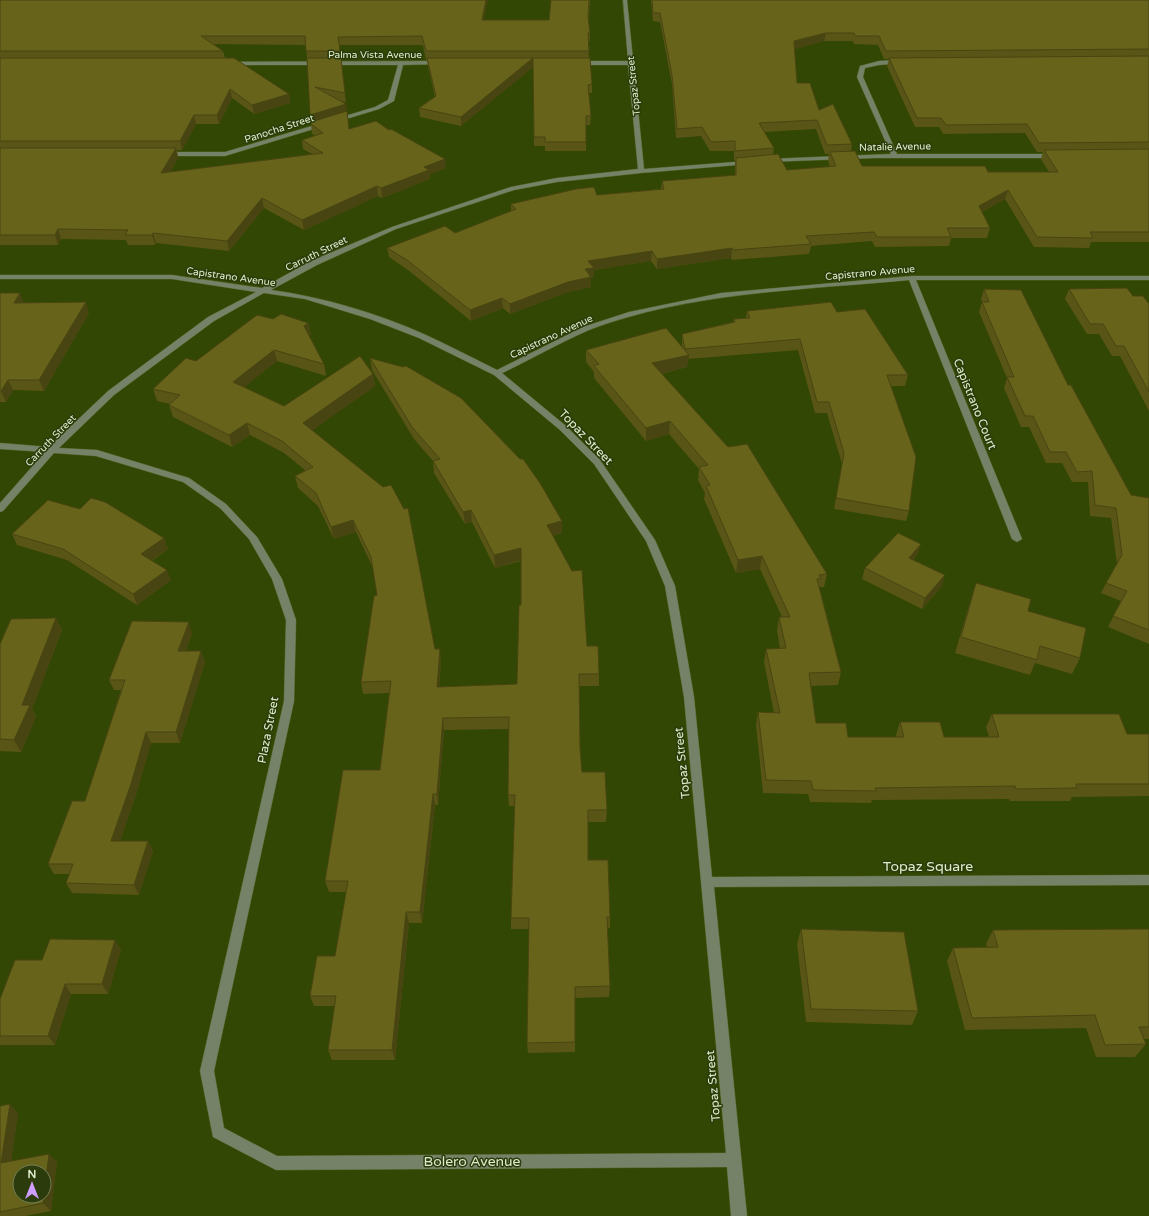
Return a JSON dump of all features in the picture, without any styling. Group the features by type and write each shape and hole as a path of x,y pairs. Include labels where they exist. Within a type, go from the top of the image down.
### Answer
{"street":[{"name":"Topaz Street","path":"625,0 641,171"},
{"path":"895,156 860,77 862,67 879,63 908,62"},
{"name":"Palma Vista Avenue","path":"220,63 448,63"},
{"name":"Panocha Street","path":"155,154 225,154 377,108 391,101 401,63"},
{"path":"575,63 631,63"},
{"name":"Natalie Avenue","path":"759,162 806,158 895,156 1062,156"},
{"path":"641,171 751,162"},
{"name":"Carruth Street","path":"0,509 51,450 117,388 211,319 314,263 394,228 513,188 557,180 641,171"},
{"name":"Capistrano Avenue","path":"0,277 172,277 306,297 374,317 422,336 497,373 586,330 632,314 721,295 912,278 1149,278"},
{"name":"Capistrano Court","path":"912,278 1017,539"},
{"name":"Topaz Street","path":"497,373 563,428 597,462 650,540 670,586 689,697 739,1216"},
{"name":"Plaza Street","path":"0,446 97,453 186,480 223,506 252,537 277,579 291,620 289,701 207,1070 218,1132"},
{"name":"Topaz Square","path":"707,882 1149,880"},
{"name":"Bolero Avenue","path":"218,1132 276,1163 733,1160"}],"building":[{"path":"0,0 486,0 482,20 549,20 551,0 589,0 589,51 426,51 422,36 338,37 340,51 306,51 305,36 201,36 223,51 0,51"},
{"path":"652,0 1149,0 1149,49 886,51 879,36 855,36 854,33 826,33 794,41 797,83 810,83 819,110 833,104 852,144 827,145 817,120 759,123 774,148 735,151 735,141 711,142 702,127 677,129 672,75 660,13 653,13"},
{"path":"1149,56 1149,142 1039,143 1027,124 946,125 941,118 917,118 889,58"},
{"path":"0,58 234,58 289,94 252,105 230,89 217,115 194,115 180,141 0,141"},
{"path":"307,58 341,58 345,93 315,87 346,104 310,115"},
{"path":"427,58 533,58 461,117 419,108 436,96"},
{"path":"533,58 590,58 592,84 588,85 591,116 586,116 586,142 545,142 545,137 534,137"},
{"path":"347,111 349,129 376,121 389,130 391,129 445,159 424,167 429,170 381,188 377,186 302,220 262,198 227,241 153,233 152,235 125,235 128,230 58,229 55,235 0,235 0,148 176,148 161,173 323,153 302,140 323,133 311,124 311,122"},
{"path":"1149,149 1149,232 1090,232 1093,238 1037,237 1008,190 979,206 990,228 947,228 951,237 877,237 874,232 806,236 811,244 733,250 732,248 657,259 652,251 588,261 594,268 585,269 591,277 568,282 510,304 502,298 470,310 407,260 387,248 445,226 455,233 516,209 511,204 576,189 594,187 597,195 664,189 662,181 736,175 736,158 778,154 787,170 836,166 830,152 855,151 862,166 985,166 988,172 1058,172 1044,150"},
{"path":"1127,288 1133,296 1143,296 1149,304 1149,392 1124,346 1116,346 1103,324 1090,324 1069,289"},
{"path":"984,289 1021,290 1068,385 1071,385 1131,495 1149,498 1149,630 1113,616 1127,591 1106,583 1122,555 1116,508 1095,505 1092,471 1077,472 1066,452 1050,452 1033,416 1025,416 1007,377 1014,377 982,302 989,302"},
{"path":"0,293 20,293 14,303 86,302 39,380 8,380 1,391 0,391"},
{"path":"831,302 837,312 865,309 908,375 887,375 916,457 909,511 836,498 844,453 829,402 817,402 800,339 685,349 682,334 735,322 734,319 750,318 747,311"},
{"path":"281,314 308,323 304,326 324,364 274,350 233,382 284,406 360,356 373,374 303,423 383,487 391,485 404,509 408,508 435,649 440,649 437,687 517,684 519,605 521,605 521,548 494,555 471,510 463,512 433,461 440,459 412,427 370,358 403,367 406,366 461,398 520,459 523,459 540,483 562,521 547,525 572,571 582,570 587,646 598,646 599,674 579,674 580,748 582,772 605,772 607,810 588,810 588,860 608,860 610,917 607,917 610,986 575,987 575,1042 527,1043 529,918 511,918 515,795 508,795 509,717 443,718 437,794 433,794 420,912 406,912 392,1050 328,1050 336,996 310,996 317,956 335,956 348,881 325,881 343,770 380,770 391,681 361,682 374,596 377,595 371,557 353,520 331,527 316,493 295,476 313,467 282,441 247,423 229,435 169,405 180,395 153,389 186,358 196,361 257,315 273,319"},
{"path":"666,328 689,355 652,363 728,447 747,444 827,574 819,575 821,579 817,579 841,672 809,673 816,723 846,723 848,737 904,737 900,722 940,722 944,737 999,737 992,714 1119,714 1127,734 1149,734 1149,784 1076,784 1077,788 1016,789 1015,786 875,788 876,791 813,790 811,781 766,780 758,712 780,713 766,649 786,648 779,617 790,617 762,556 738,560 706,486 710,485 699,467 708,465 670,421 646,428 594,366 599,364 586,350"},
{"path":"91,498 105,502 164,538 141,554 167,570 133,594 63,549 12,534 48,500 80,509"},
{"path":"898,533 921,544 909,558 945,575 925,598 865,568"},
{"path":"976,583 1031,599 1028,611 1086,628 1080,658 1040,646 1037,660 961,637"},
{"path":"56,618 22,705 30,705 14,740 0,739 0,644 11,619"},
{"path":"132,621 189,622 178,651 201,651 176,732 146,732 131,784 111,841 148,841 134,885 66,883 73,864 48,864 72,801 85,801 125,680 109,680"},
{"path":"801,929 904,932 918,1011 811,1009"},
{"path":"1149,929 1149,1027 1139,1027 1146,1044 1105,1045 1095,1015 972,1018 953,948 998,947 993,930"},
{"path":"50,939 115,940 102,984 65,984 48,1036 0,1036 0,999 15,960 42,960"},
{"path":"10,1104 1,1163 49,1154 48,1164 12,1164 12,1204 38,1204 0,1212 0,1106"}]}
